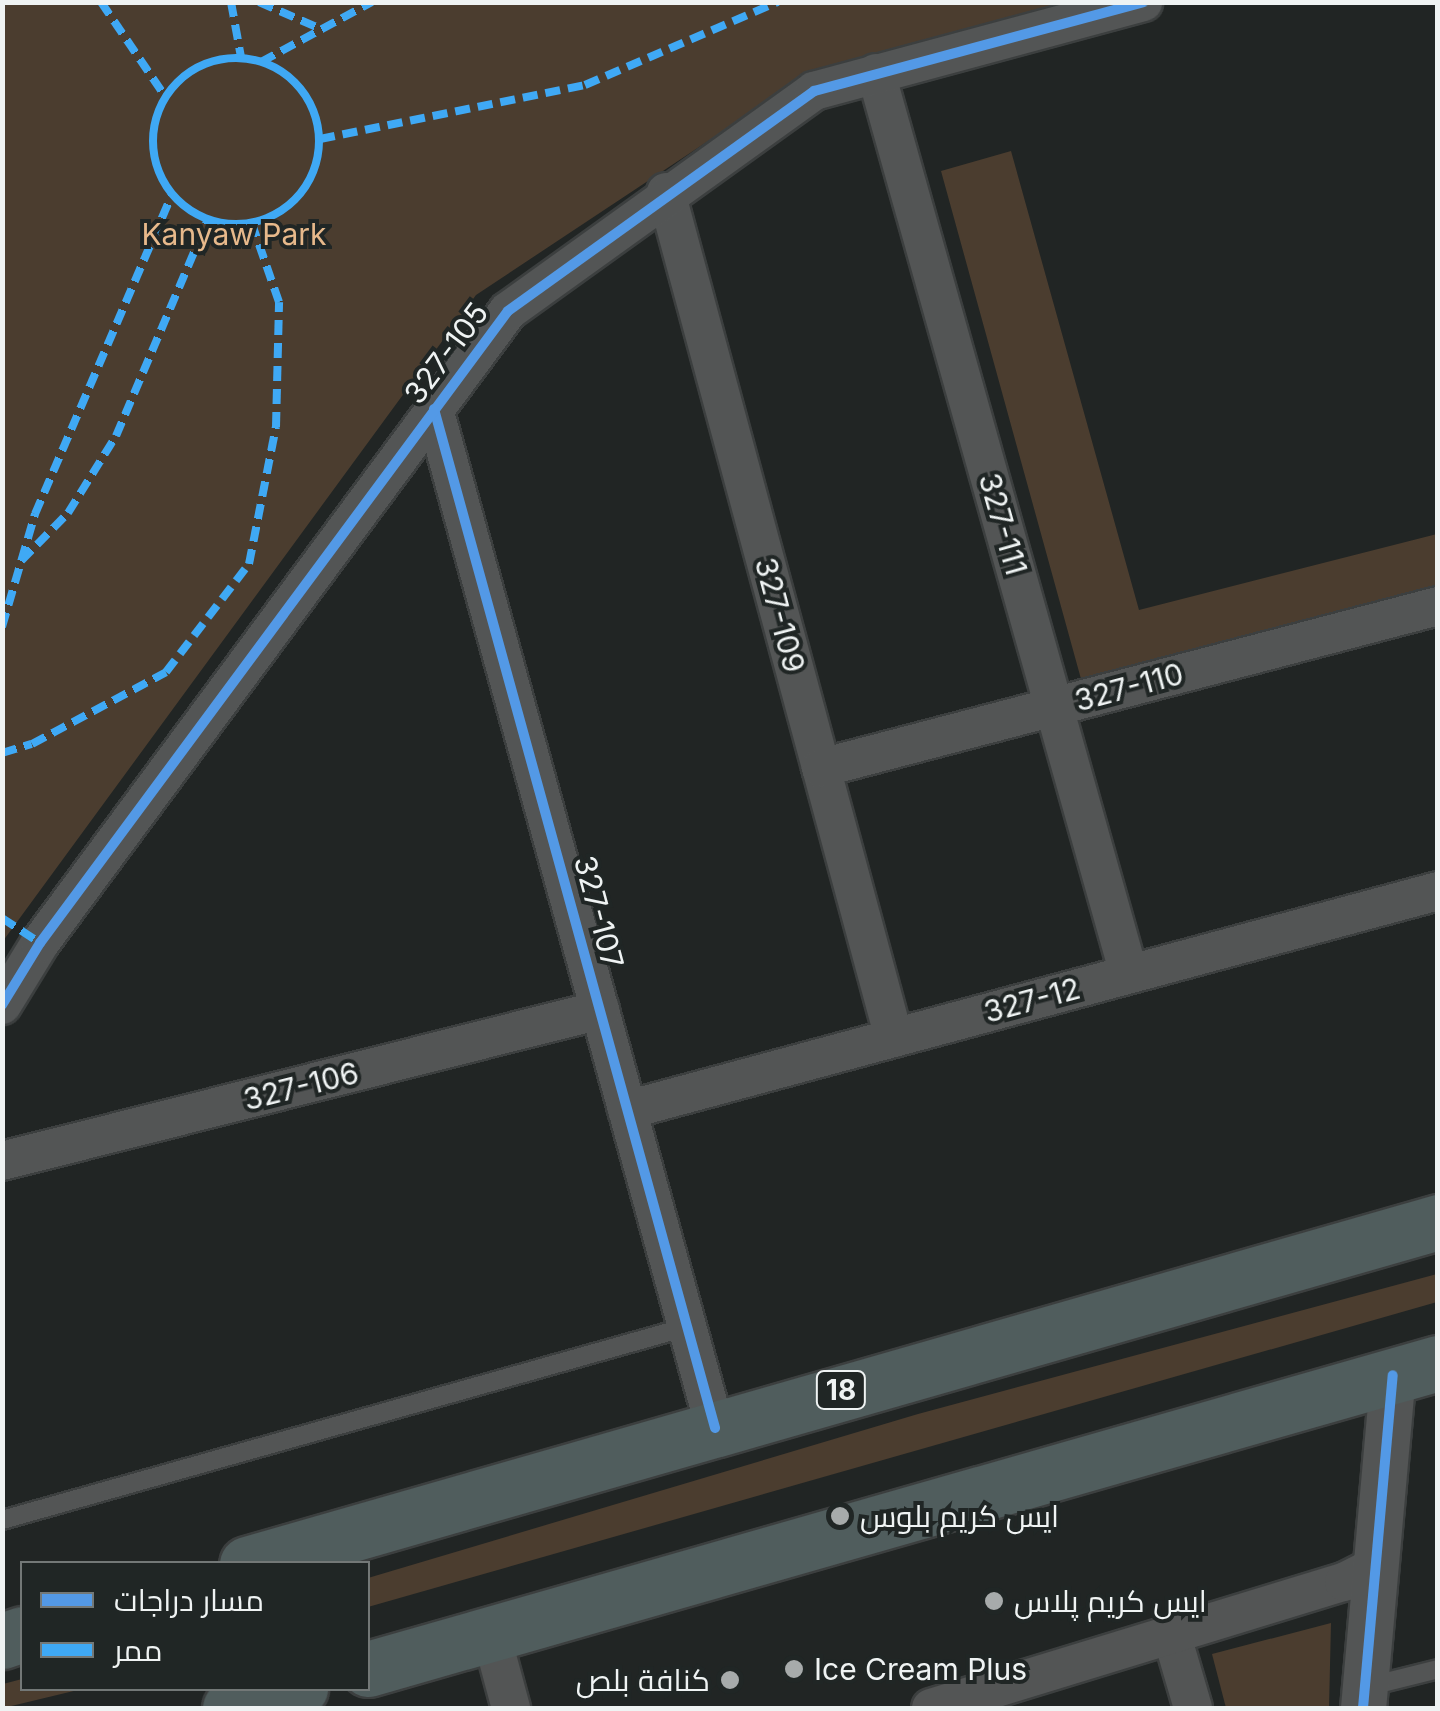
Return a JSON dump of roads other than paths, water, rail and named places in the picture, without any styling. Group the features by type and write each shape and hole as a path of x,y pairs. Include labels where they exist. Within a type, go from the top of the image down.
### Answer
{"highway":[{"name":"18","path":"257,1561 1438,1222"},
{"path":"370,1668 1415,1369"},
{"path":"230,1708 290,1691"}],"street":[{"name":"327-105","path":"2,1005 40,943 508,311 666,192 814,91 1143,2"},
{"name":"327-111","path":"876,73 1129,974"},
{"name":"327-109","path":"666,192 894,1038"},
{"name":"327-107","path":"434,409 715,1428"},
{"name":"327-110","path":"821,768 1438,606"},
{"name":"327-12","path":"627,1110 1438,891"},
{"name":"327-106","path":"2,1161 600,1010"},
{"path":"1364,1698 1376,1566 1415,1369"},
{"path":"931,1708 1172,1636 1376,1566"},
{"path":"492,1634 511,1708"},
{"path":"1172,1636 1193,1708"}],"lane":[{"path":"2,1520 687,1327"},
{"path":"1364,1698 1438,1670"}],"place":[{"name":"ايس كريم بلوس","path":"840,1516"},
{"name":"ايس كريم پلاس","path":"994,1601"},
{"name":"Ice Cream Plus","path":"794,1669"},
{"name":"كنافة بلص","path":"730,1680"}],"park label":[{"name":"Kanyaw Park","path":"234,234"}]}
